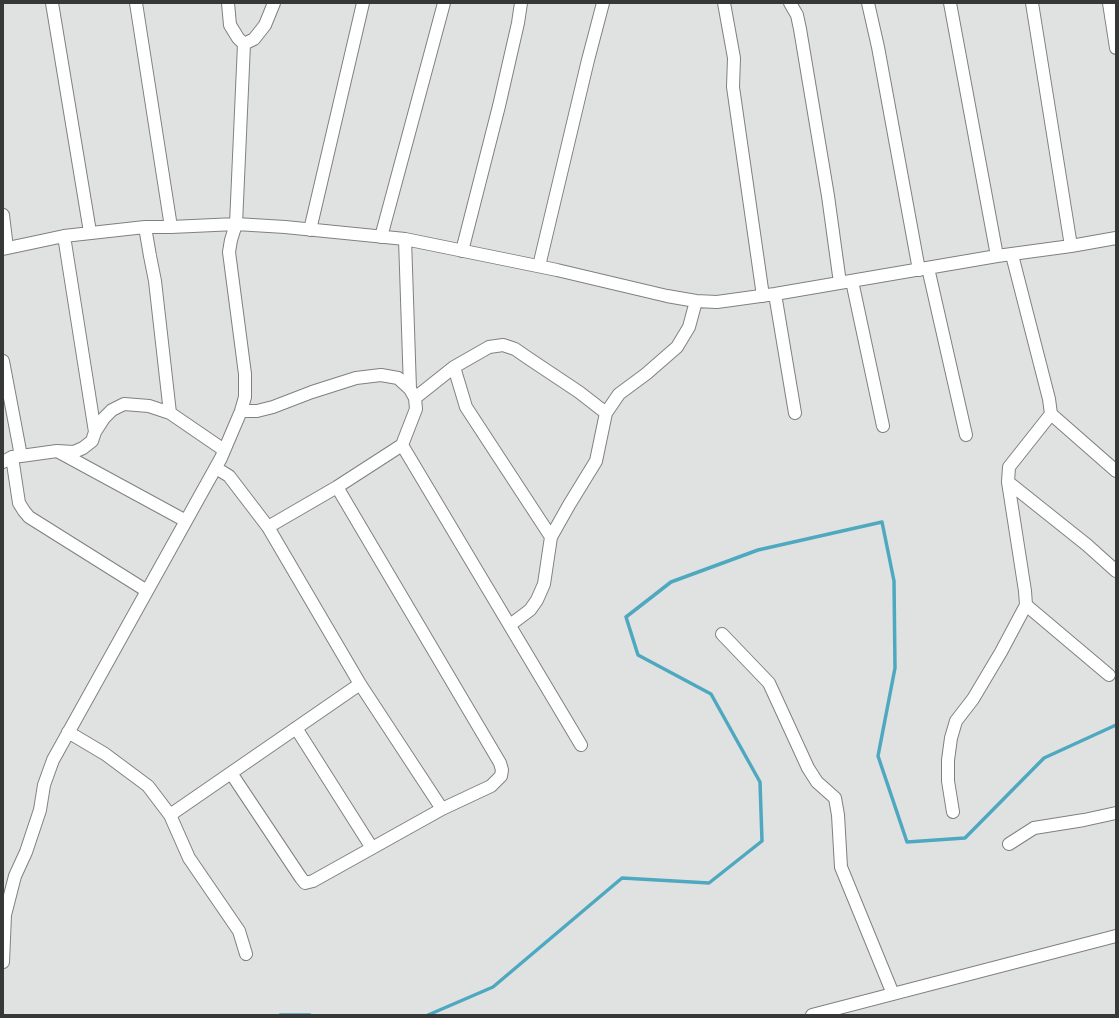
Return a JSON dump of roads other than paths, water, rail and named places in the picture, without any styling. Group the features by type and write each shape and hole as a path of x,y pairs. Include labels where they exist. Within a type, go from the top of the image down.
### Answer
{"street":[{"path":"52,3 90,232"},
{"path":"136,3 171,227"},
{"path":"3,962 5,915 16,876 40,810 44,785 53,760 216,468 241,411 245,397 245,374 229,252 236,224 244,44 230,26 228,3"},
{"path":"244,44 254,39 265,24 274,3"},
{"path":"310,230 363,3"},
{"path":"381,237 444,3"},
{"path":"462,250 501,98 521,3"},
{"path":"539,266 603,3"},
{"path":"724,3 734,58 733,87 763,296"},
{"path":"790,3 797,15 828,196 846,282 883,426"},
{"path":"868,3 923,269 966,435"},
{"path":"950,3 997,256"},
{"path":"1032,3 1072,246"},
{"path":"1109,3 1116,48"},
{"path":"3,215 5,248 90,232 145,227 236,224 405,238 539,266 667,296 696,301 717,302 763,296 997,256 1072,246 1116,238"},
{"path":"145,227 155,281 170,413"},
{"path":"64,236 95,432"},
{"path":"268,527 337,487 402,445 416,409 413,394 405,238"},
{"path":"1012,254 1049,399 1051,414 1116,471"},
{"path":"775,294 795,413"},
{"path":"510,625 530,610 537,600 544,584 551,537 596,461 606,413 619,394 646,374 676,347 689,327 696,301"},
{"path":"413,394 454,367 489,347 503,345 515,349 579,392 606,413"},
{"path":"3,361 12,458 19,503 24,511 29,517 148,591"},
{"path":"454,367 466,407 551,537"},
{"path":"241,411 257,411 273,408 312,392 342,382 356,378 381,375 398,378 413,394"},
{"path":"12,458 57,452 74,452 83,448 92,441 95,432 104,418 112,410 124,404 149,406 170,413 224,450"},
{"path":"953,812 948,781 950,738 956,721 973,700 1026,605 1008,482 1008,467 1051,414"},
{"path":"402,445 581,745"},
{"path":"57,452 186,521"},
{"path":"216,468 229,476 268,527 360,684 442,809"},
{"path":"1008,482 1087,545 1116,571"},
{"path":"231,773 301,878 306,883 313,881 442,809 491,786 502,776 502,770 496,756 337,487"},
{"path":"1026,605 1109,675"},
{"path":"722,634 769,683 808,768 817,782 835,798 838,815 841,867 893,994"},
{"path":"170,814 360,684"},
{"path":"296,728 372,848"},
{"path":"68,732 105,754 148,786 170,814 189,858 239,931 246,954"},
{"path":"1009,844 1034,828 1084,820 1116,812"},
{"path":"812,1015 1116,936"}],"waterway":[{"path":"428,1015 493,987 622,878 709,883 762,841 760,782 711,694 638,655 626,617 671,582 758,550 882,522 894,581 895,668 878,756 907,842 965,838 1044,758 1116,725"},
{"path":"280,1015 310,1015"}]}
